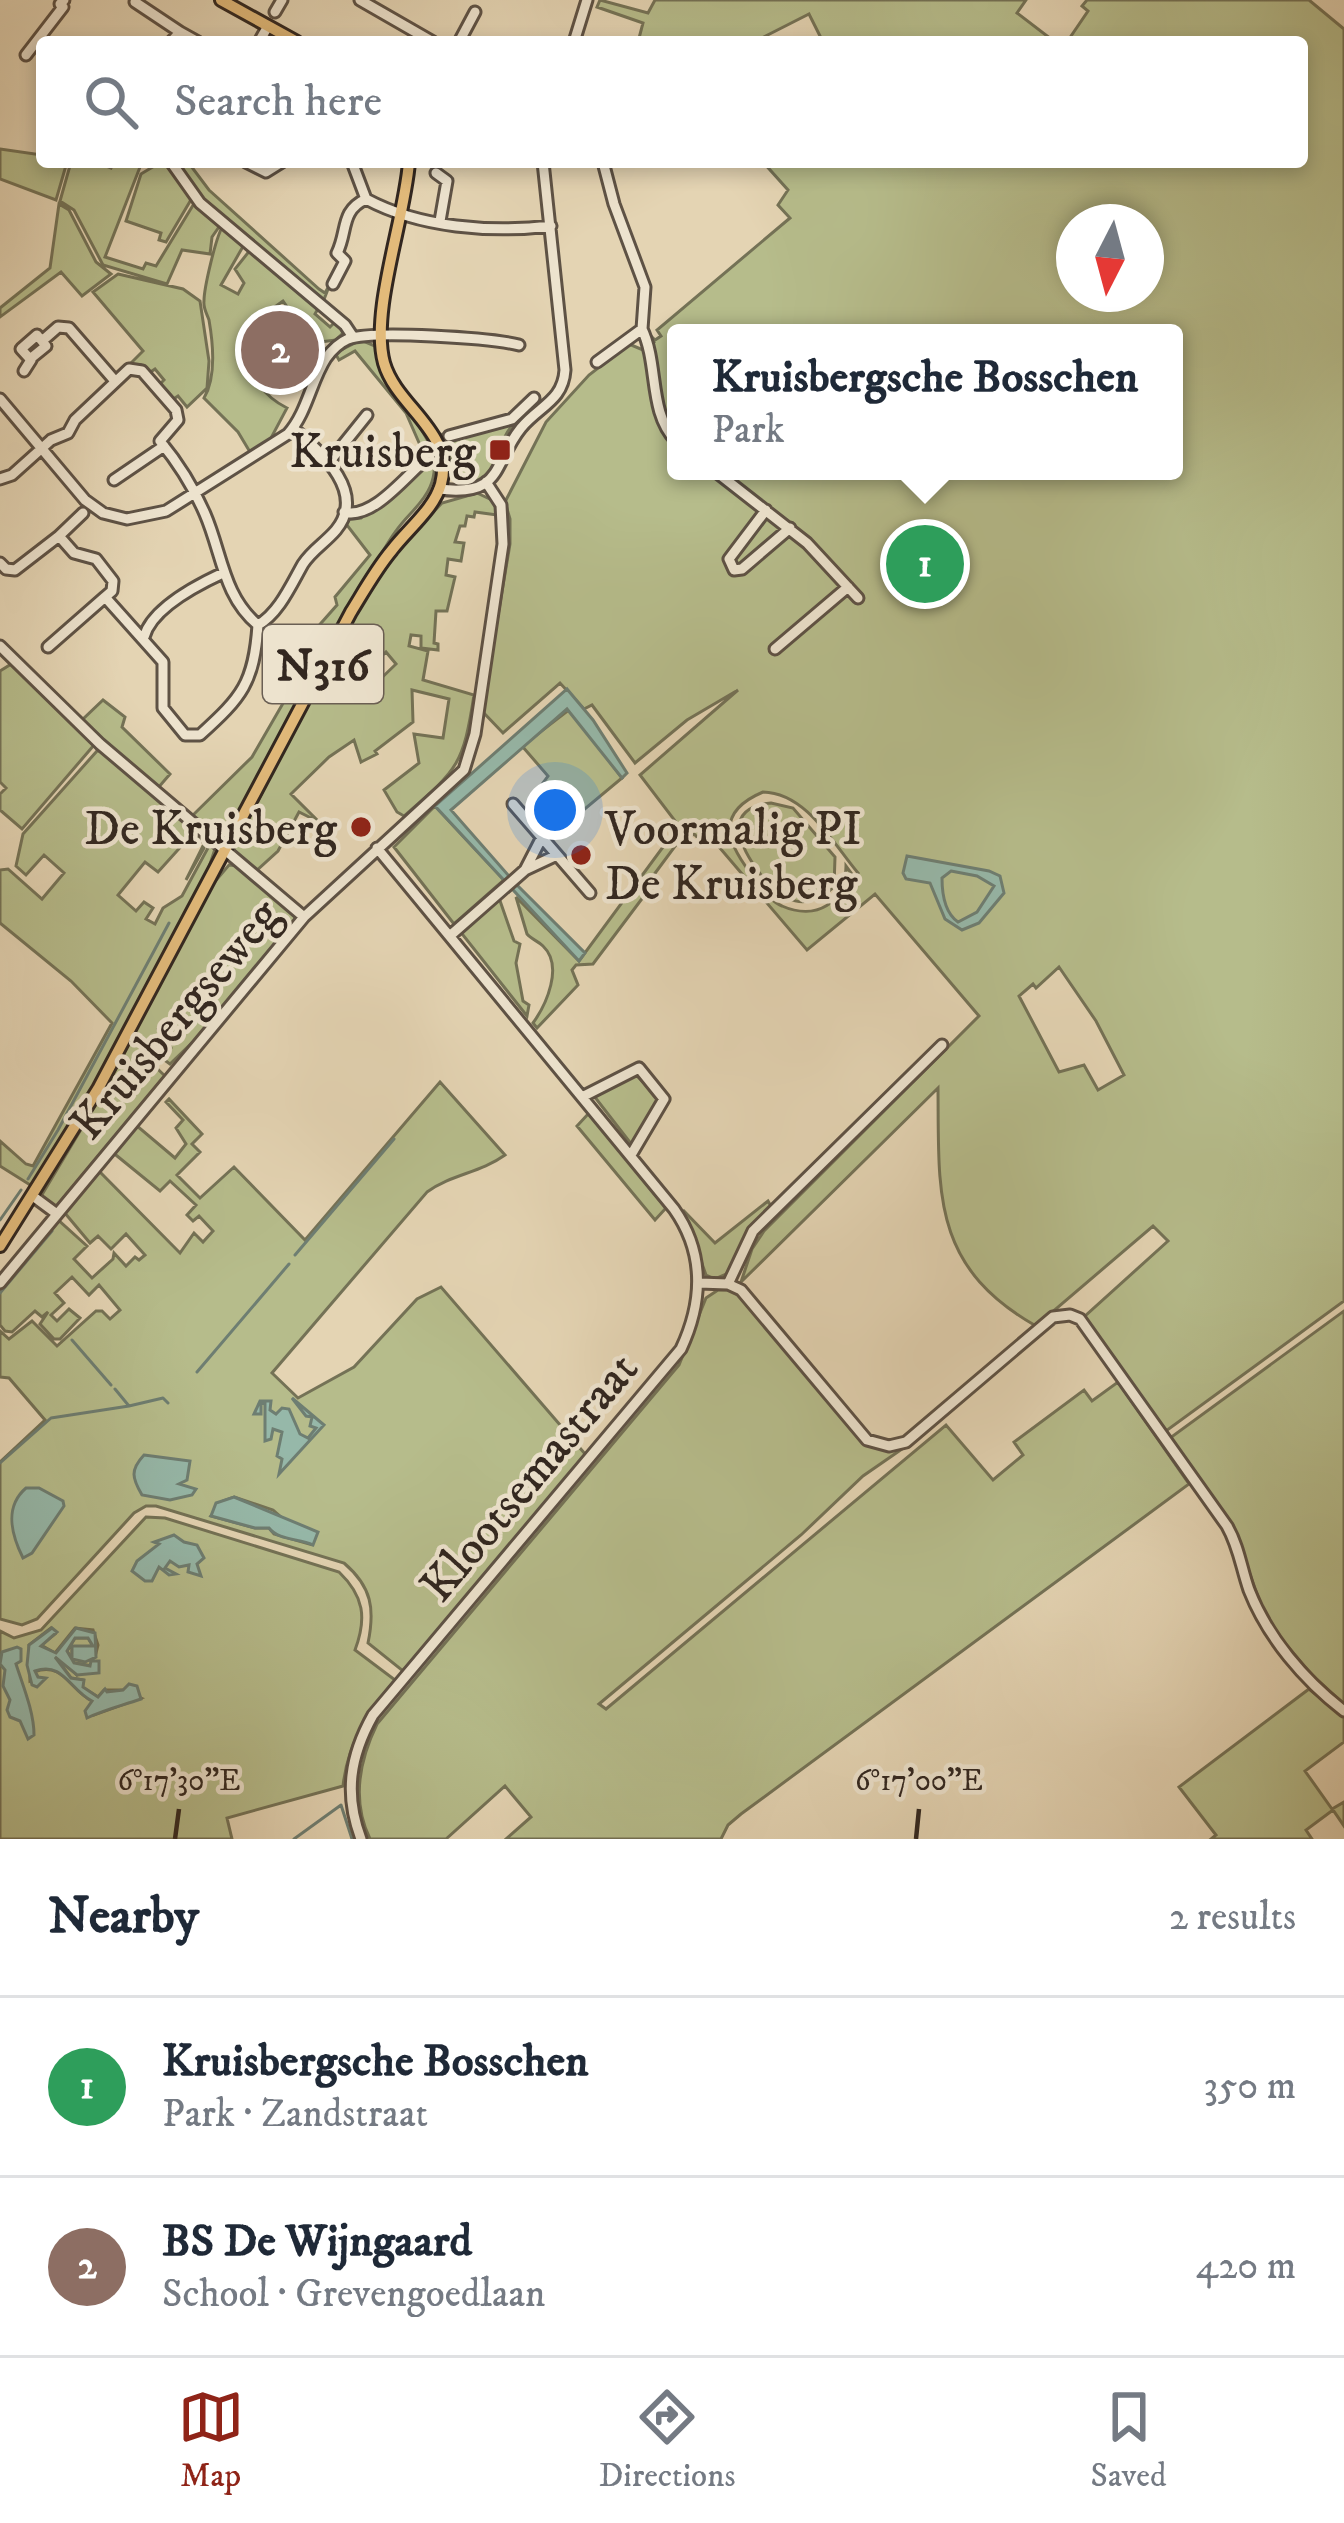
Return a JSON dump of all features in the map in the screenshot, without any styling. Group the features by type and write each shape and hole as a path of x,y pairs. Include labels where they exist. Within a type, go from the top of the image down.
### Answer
{"main road":[{"path":"221,0 287,36"},
{"path":"408,168 382,336 393,384 441,449 440,489"},
{"name":"N316","path":"0,1246 89,1105 370,581 440,489"}],"street":[{"path":"275,12 282,0"},
{"path":"360,0 423,36"},
{"path":"41,36 63,7 59,2"},
{"path":"135,2 187,36"},
{"path":"575,36 583,2"},
{"path":"462,36 476,12"},
{"path":"262,36 268,26"},
{"path":"176,36 180,32"},
{"path":"26,55 36,42"},
{"path":"175,168 200,202 346,325 353,338"},
{"path":"354,168 366,199 401,214 498,232 551,226"},
{"path":"449,436 523,417 551,402 564,381 544,168"},
{"path":"605,168 645,287 642,329 653,356 660,415 667,426"},
{"path":"436,173 447,181 440,221"},
{"path":"333,284 345,262 337,253 345,238 342,226 352,205 366,199"},
{"path":"24,370 46,346 42,341 58,327 69,328 115,380"},
{"path":"597,362 642,329"},
{"path":"0,399 85,500 115,517 135,519 154,515 194,493 293,428 325,360 353,338 489,338 519,345"},
{"path":"0,479 68,433 115,380 138,368 176,410 178,420 162,435 164,446 186,472 206,516 223,574 242,611 258,625"},
{"path":"440,489 465,490 486,482 500,469 534,398"},
{"path":"330,461 367,416"},
{"path":"105,597 163,662 163,708 185,735 193,737 237,702 249,678 258,625 275,610 310,552 335,532 344,512 341,481 330,461 293,428"},
{"path":"114,480 164,446"},
{"path":"344,512 357,514 380,501 425,460"},
{"path":"727,480 790,528 858,598"},
{"name":"Kruisbergseweg","path":"0,1282 304,917 458,778 471,756 504,529 501,505 486,482"},
{"path":"766,509 729,559 734,570 742,569 790,528"},
{"path":"0,563 15,569 83,513"},
{"path":"48,647 114,585 96,559 74,554 59,536"},
{"path":"144,637 149,625 196,585 223,574"},
{"path":"775,650 848,587"},
{"path":"0,646 100,744 304,917"},
{"path":"513,804 590,893"},
{"path":"525,870 542,837"},
{"path":"377,848 631,1155 687,1231 699,1283 728,1284 742,1290 867,1440 882,1445 906,1442 1053,1317 1080,1319 1227,1526 1239,1546 1248,1586 1273,1635 1310,1682 1344,1711"},
{"path":"452,934 525,870 557,855"},
{"path":"728,1284 753,1232 942,1045"},
{"path":"582,1097 639,1068 664,1099 631,1155"},
{"path":"34,1197 57,1214"},
{"name":"Klootsemastraat","path":"361,1839 350,1793 352,1768 373,1715 681,1349 699,1283"}],"green space":[{"path":"600,0 648,13 655,0 1026,0 1017,13 1047,36 820,36 809,14 766,36 640,36 643,23 597,7"},
{"path":"1087,0 1309,0 1344,29 1344,1301 1166,1431 1084,1317 1168,1241 1153,1226 1036,1326 1002,1303 959,1252 942,1194 938,1088 741,1282 764,1231 979,1016 875,894 807,950 708,834 700,840 694,834 688,838 640,775 738,690 687,720 635,763 592,705 584,709 560,683 503,733 482,711 510,544 505,502 546,422 589,375 629,344 643,350 654,342 651,336 655,340 661,336 657,330 790,218 778,205 788,190 768,168 1308,168 1308,36 1071,36 1088,11 1082,6","holes":["763,792 778,794 817,821 858,873 854,877 846,866 841,890 817,910 778,904 746,868 733,843 730,832 736,810","1059,967 1096,1021 1124,1075 1098,1090 1084,1065 1059,1072 1019,996"]},
{"path":"0,149 36,154 36,168 65,168 56,200 0,179"},
{"path":"69,168 140,168 105,257 143,269 146,263 156,266 195,202 221,224 212,237 210,254 182,250 167,284 103,265 74,210 60,201"},
{"path":"151,168 173,168 192,198 166,242 159,240 161,233 126,221 141,174"},
{"path":"178,168 192,168 209,190 319,289 325,293 330,284 323,302 199,199"},
{"path":"59,204 69,210 96,262 111,274 82,296 61,272 0,317 0,308 50,268"},
{"path":"223,226 245,243 221,285 238,294 244,283 235,269 251,249 319,307 315,314 330,327 337,320 345,331 336,340 312,343 283,301 268,313 252,341 253,371 271,398 287,408 270,440 250,452 238,432 204,398 212,360 205,294"},
{"path":"118,274 183,289 200,301 209,361 207,388 187,407 178,396 172,400 159,385 164,380 155,369 149,373 131,363 143,351 93,292"},
{"path":"361,340 375,346 389,384 432,451 430,487 387,545 226,835 219,837 192,816 252,757 293,686 285,664 337,605 335,597 370,555 343,520 361,518 427,461 406,413 355,351 339,360 335,353"},
{"path":"510,421 490,471 474,482 455,474 443,435 455,440"},
{"path":"477,493 494,501 497,515 475,512 460,526 455,542 464,543 461,561 448,559 446,575 455,577 447,611 436,611 434,643 438,650 421,648 421,636 411,635 409,646 428,651 423,680 474,695 455,764 404,816 397,812 384,790 419,763 414,734 443,738 449,699 412,690 413,722 377,754 361,762 354,740 291,794 319,822 314,826 311,818 299,812 278,851 256,871 234,854 234,848 334,651 356,675 351,680 365,694 396,664 386,652 371,666 355,669 337,646 377,577 442,503"},
{"path":"13,663 94,745 22,829 0,810 0,794 6,788 0,782 0,671"},
{"path":"103,700 125,717 122,727 170,774 158,788 81,721"},
{"path":"570,709 622,778 574,818 543,783 548,776 522,746"},
{"path":"97,751 103,751 204,838 204,844 194,832 158,872 145,862 118,895 136,911 144,902 153,908 146,919 155,924 163,908 182,896 209,846 215,849 206,876 35,1188 0,1166 0,1141 33,1166 112,1023 71,981 0,923 0,870 8,869 42,899 64,873 44,855 26,875 16,866 23,834"},
{"path":"771,803 793,808 835,857 834,887 824,895 804,902 786,898 761,875 747,853 740,821 755,806"},
{"path":"435,806 504,880 454,924 394,847"},
{"path":"674,832 679,841 650,880 647,892 593,964 576,965 572,970 578,985 537,1028 533,1023 547,996 552,964 543,946 527,934 516,897 579,961"},
{"path":"229,865 239,866 295,914 295,921 170,1064 163,1059 171,1048 163,1033 166,1019 158,1029 156,1044 148,1043 140,1052 165,1076 55,1208 40,1198 212,885"},
{"path":"498,895 514,941 520,944 516,963 523,1001 529,1005 527,1016 459,930"},
{"path":"636,1075 660,1099 632,1145 594,1096"},
{"path":"440,1082 505,1155 427,1192 272,1373 298,1398 354,1367 417,1299 441,1287 586,1455 403,1671 368,1643 369,1599 361,1581 344,1563 156,1506 134,1513 37,1619 22,1625 0,1619 0,1462 45,1420 9,1378 0,1377 0,1331 9,1339 32,1321 57,1346 96,1311 110,1319 120,1310 99,1285 89,1295 72,1277 55,1293 64,1303 51,1315 57,1321 69,1309 80,1318 60,1339 40,1324 48,1312 42,1317 35,1311 12,1332 5,1331 0,1325 0,1288 57,1219 87,1246 74,1259 92,1278 114,1253 126,1266 145,1255 126,1234 111,1249 98,1236 90,1243 64,1212 97,1169 180,1253 194,1233 203,1242 213,1231 199,1216 193,1221 187,1215 196,1205 170,1181 160,1191 111,1151 136,1125 175,1158 186,1144 176,1128 183,1120 166,1102 169,1099 202,1134 192,1144 200,1152 177,1175 200,1198 234,1167 305,1240","holes":["234,1497 273,1510 313,1545 274,1534 269,1528 211,1516 223,1501"]},
{"path":"589,1113 666,1208 655,1220 577,1126"},
{"path":"768,1201 772,1208 744,1238 729,1273 715,1279 706,1275 683,1210 715,1243"},
{"path":"718,1290 732,1290 742,1299 865,1443 902,1449 863,1476 801,1535 599,1704 606,1709 946,1425 993,1480 1023,1455 1014,1442 1084,1390 1092,1401 1118,1382 1189,1484 741,1814 721,1839 506,1839 531,1817 505,1786 446,1839 370,1839 361,1811 360,1782 377,1724 679,1365 706,1298"},
{"path":"1344,1311 1344,1704 1274,1630 1234,1530 1170,1438"},
{"path":"146,1517 165,1518 339,1572 361,1608 355,1650 395,1680 360,1729 343,1786 227,1818 232,1839 0,1839 0,1631 14,1638 41,1630","holes":["51,1628 55,1634 41,1645 55,1653 75,1628 93,1630 98,1645 95,1657 72,1659 72,1648 93,1646 88,1638 75,1638 67,1651 74,1663 93,1666 77,1675 55,1657 71,1678 83,1680 82,1687 98,1697 104,1690 123,1690 141,1698 94,1715 92,1701 59,1673 34,1672 38,1678 30,1681 29,1645"]},
{"path":"1309,1689 1344,1717 1344,1742 1305,1771 1332,1809 1344,1802 1344,1826 1333,1810 1306,1830 1312,1839 1211,1839 1216,1835 1179,1787"}],"shaded area":[{"path":"567,689 627,773 622,778 567,709 451,810 585,953 579,961 435,806"},
{"path":"907,856 989,871 1000,876 1004,893 979,923 962,930 945,919 930,883 906,879","holes":["951,871 977,876 994,886 977,912 958,922 947,908 942,878"]},
{"path":"292,1398 324,1425 279,1474 282,1432 273,1429 271,1439 265,1441 265,1403 261,1414 254,1414 260,1401 271,1401 270,1410 276,1414 289,1409 300,1434 308,1438 316,1428 310,1426 312,1417"},
{"path":"144,1455 190,1461 187,1480 179,1484 196,1489 192,1495 170,1500 142,1495 134,1474"},
{"path":"26,1488 39,1488 64,1506 32,1553 23,1558 12,1512"},
{"path":"234,1497 318,1532 313,1545 269,1528 211,1516 216,1503"},
{"path":"174,1535 197,1545 204,1558 197,1564 201,1576 188,1572 189,1565 179,1567 170,1561 165,1568 176,1574 159,1567 152,1581 132,1571 159,1544 154,1542"},
{"path":"52,1628 57,1632 41,1646 56,1653 76,1628 95,1633 96,1657 85,1662 72,1659 72,1646 93,1646 88,1638 75,1638 67,1651 74,1663 90,1666 91,1661 99,1661 99,1673 77,1675 55,1657 71,1678 84,1680 83,1687 98,1697 105,1689 137,1686 141,1699 87,1718 85,1711 92,1701 60,1673 35,1671 46,1678 37,1687 32,1685 29,1645"},
{"path":"17,1647 21,1661 16,1664 34,1726 34,1735 28,1739 20,1721 7,1710 10,1700 0,1664 2,1652"}],"waterway":[{"path":"28,1179 169,923"},
{"path":"295,1255 394,1139"},
{"path":"0,1220 21,1190"},
{"path":"0,1293 52,1231"},
{"path":"197,1372 289,1264"},
{"path":"72,1340 111,1385"},
{"path":"115,1389 129,1406 163,1398 168,1403"},
{"path":"0,1463 51,1418 129,1406"},
{"path":"294,1839 341,1805 352,1839"}],"place":[{"name":"BS De Wijngaard","path":"280,350"},
{"name":"Kruisberg","path":"500,450"},
{"name":"Kruisbergsche Bosschen","path":"925,564"},
{"name":"De Kruisberg","path":"361,827"},
{"name":"Voormalig PI De Kruisberg","path":"581,855"}]}
